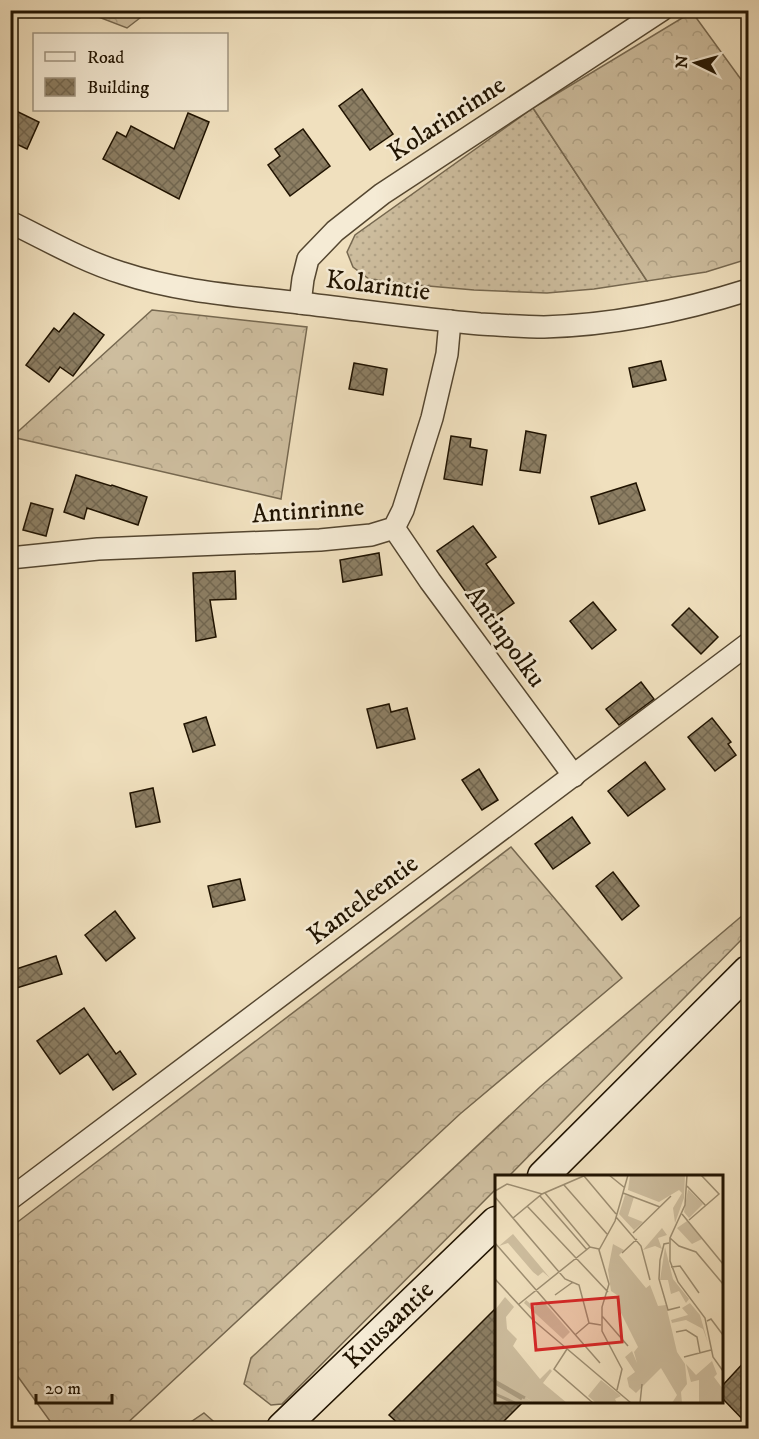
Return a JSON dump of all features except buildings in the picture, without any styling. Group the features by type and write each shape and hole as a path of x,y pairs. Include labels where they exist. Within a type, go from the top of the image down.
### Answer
{"main road":[{"path":"544,1175 748,971"},
{"name":"Kuusaantie","path":"282,1428 495,1223"}],"street":[{"name":"Kolarinrinne","path":"300,303 303,279 309,259 335,231 382,194 662,10"},
{"name":"Kolarintie","path":"10,222 120,273 150,282 223,294 450,321 543,327 592,323 638,318 748,290"},
{"name":"Antinrinne","path":"10,558 98,549 320,540 371,535 394,528 432,418 447,354 450,321"},
{"name":"Antinpolku","path":"394,528 430,581 574,776"},
{"name":"Kanteleentie","path":"10,1199 748,644"}],"green space":[{"path":"149,10 127,28 83,11"},
{"path":"692,12 748,89 748,259 706,272 647,281 533,108"},
{"path":"533,108 647,281 547,293 474,290 369,279 353,267 347,252 355,235"},
{"path":"152,310 307,327 281,499 12,437"},
{"path":"511,847 622,978 460,1114 122,1428 40,1428 50,1421 11,1367 11,1227"},
{"path":"743,915 748,921 748,933 510,1175 495,1175 495,1190 282,1404 271,1405 244,1384 251,1358 540,1087"},
{"path":"204,1413 221,1428 182,1428"}]}
